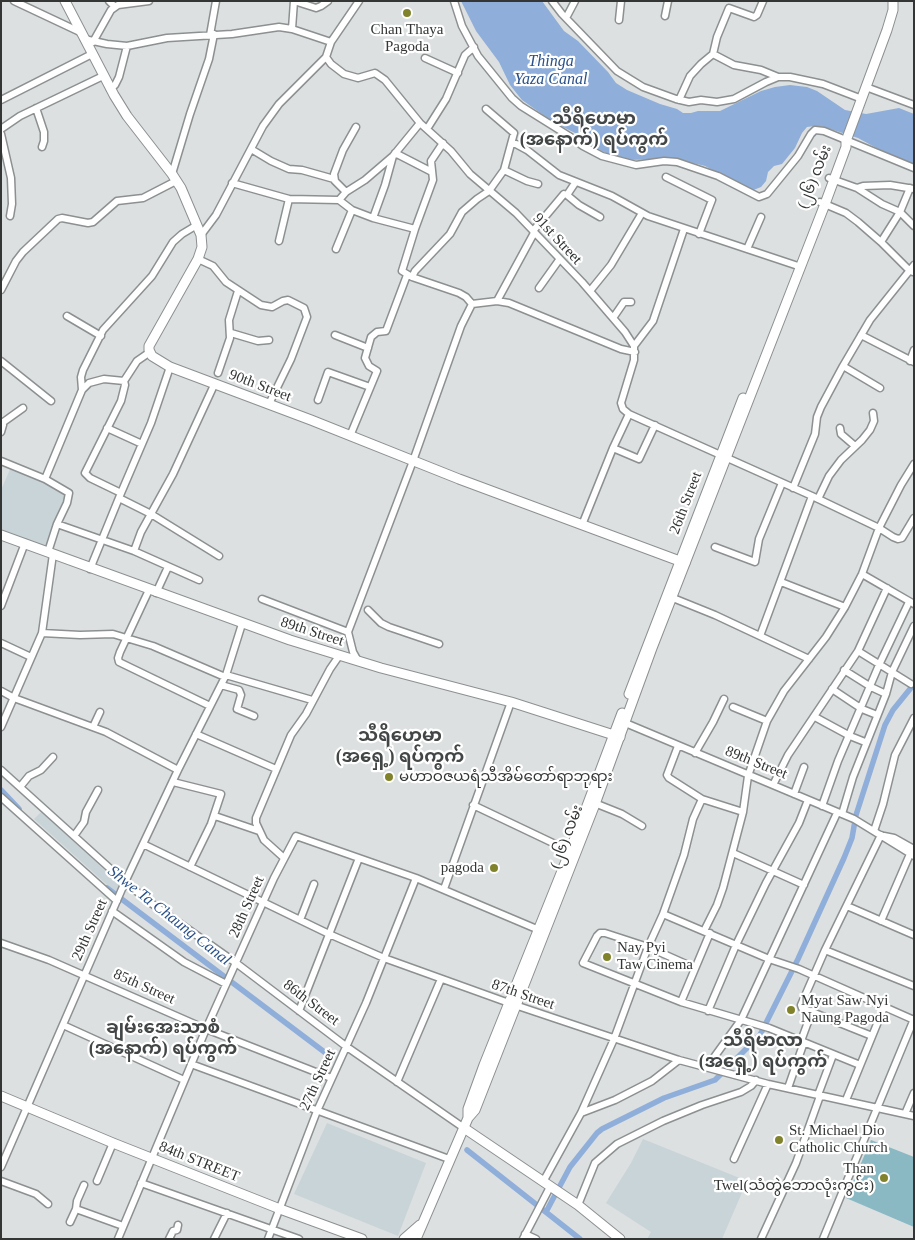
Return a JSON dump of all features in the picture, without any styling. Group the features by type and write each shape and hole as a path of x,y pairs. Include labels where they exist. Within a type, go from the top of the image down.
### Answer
{"main road":[{"path":"65,1 86,38 110,89 127,116 174,177 201,235 202,247 198,259 152,339 149,346 150,352"},
{"name":"(၂၆) လမ်း","path":"723,456 823,203 842,145 847,140 887,30 893,1"},
{"name":"90th Street","path":"150,352 155,358 170,367 682,562"},
{"name":"26th Street","path":"682,562 723,456"},
{"name":"89th Street","path":"1,535 242,624 339,656 511,702 617,736"},
{"name":"(၂၆) လမ်း","path":"416,1239 464,1128 468,1118 468,1108 573,853 682,562"},
{"name":"(၂၆) လမ်း","path":"512,1004 539,930 573,853"},
{"path":"1,1096 27,1107"},
{"name":"84th STREET","path":"27,1107 280,1209 362,1239"},
{"name":"86th Street","path":"464,1128 578,1205 620,1239"},
{"path":"404,1239 422,1223"}],"street":[{"path":"14,1 86,38 127,46 160,39 232,34 266,28 292,29 331,42"},
{"path":"109,1 115,7"},
{"path":"86,38 115,7 149,1"},
{"path":"2,289 19,256 58,219 93,222 117,200 143,198 174,177 190,114 210,59 216,1"},
{"path":"292,29 294,1 316,8 328,1"},
{"path":"201,235 216,215 263,126 278,104 326,57 331,42 359,1"},
{"path":"454,1 462,26 478,56 512,98 521,106 591,151 630,165 664,161 678,162 706,172 757,197 767,194 798,156 815,130 824,131 914,168"},
{"path":"552,1 612,66 626,78 654,92 689,102 701,100 717,102 734,99 766,82 778,78 790,78 823,84 861,102"},
{"path":"566,18 575,1"},
{"path":"620,20 621,1"},
{"path":"665,16 668,1"},
{"path":"679,100 690,76 713,54 717,37 729,8 754,17 758,15 763,1"},
{"path":"110,89 115,85 119,77 127,46"},
{"path":"427,129 442,107 465,55 474,47"},
{"path":"1,100 92,54"},
{"path":"713,54 734,65 761,70 778,78"},
{"name":"91st Street","path":"326,57 337,69 353,77 358,78 372,73 382,77 420,124 443,143 470,174 508,205 590,291 630,339 634,349"},
{"path":"425,58 458,72"},
{"path":"1,129 20,116 103,76"},
{"path":"866,87 914,105"},
{"path":"36,108 44,132 42,147"},
{"path":"350,436 377,371 369,366 365,358 371,336 377,332 386,331 410,276 450,234 462,212 476,198 489,191 504,170 515,135 513,131 486,109"},
{"path":"339,200 346,192 364,180 394,154 420,124"},
{"path":"334,179 344,150 356,127"},
{"path":"1,134 11,178 12,204 10,216"},
{"path":"443,143 431,161 433,180 414,229 402,270 410,276 458,293 466,297 472,304"},
{"path":"512,144 527,150 558,176 612,196 642,213 684,229 798,266"},
{"path":"250,149 289,169 334,179 346,192"},
{"path":"394,154 432,172"},
{"path":"373,218 394,154"},
{"path":"504,170 538,184"},
{"path":"666,177 712,200 699,234"},
{"path":"831,179 857,188 882,204 900,212 914,226"},
{"path":"232,183 289,198 339,200 352,210 414,229"},
{"path":"497,301 534,232 564,194 567,195 575,183"},
{"path":"857,188 873,185 912,188 900,212 881,242"},
{"path":"567,195 579,205 600,217"},
{"path":"279,241 289,198"},
{"path":"823,203 846,214 881,242 912,272"},
{"path":"336,249 352,210"},
{"path":"590,291 611,265 642,213"},
{"path":"748,249 761,217"},
{"path":"82,390 81,377 83,370 110,321 152,276 173,242 197,225"},
{"path":"684,229 656,314 649,328 634,349 634,360 620,405 628,414 815,497 898,539 902,538 914,518"},
{"path":"198,259 214,266 226,282 266,307 272,307 282,301 292,301 304,308 307,317 291,359 269,404"},
{"path":"539,288 559,260"},
{"path":"793,488 814,434 821,407 843,366 880,306 912,272 914,265"},
{"path":"218,373 231,333 229,320 238,291"},
{"path":"472,304 497,301 522,308 621,349 634,349"},
{"path":"613,318 624,302 631,302"},
{"path":"358,661 353,652 348,632 413,461 461,326 472,304"},
{"path":"67,316 101,336"},
{"path":"231,333 258,340 268,340"},
{"path":"335,335 368,348"},
{"path":"861,335 912,361 914,350"},
{"path":"150,352 137,361 124,381 125,385 121,401 85,473 90,478 219,556"},
{"path":"1,361 51,401"},
{"path":"843,366 880,388"},
{"path":"90,569 151,424 170,367"},
{"path":"318,400 328,372 370,387"},
{"path":"45,479 82,390 89,383 104,379 124,381"},
{"path":"134,551 141,532 173,474 215,383"},
{"path":"1,432 2,423 23,408"},
{"path":"760,636 815,497 829,476 870,430 874,421 873,413"},
{"path":"582,525 628,414"},
{"path":"613,448 640,459 654,425"},
{"path":"107,428 142,444"},
{"path":"840,428 841,434 855,446"},
{"path":"1,461 45,479 69,493 67,503 56,524 42,633 1,727"},
{"path":"680,1002 695,968 717,905 743,812 748,776 767,721 784,691 826,637 845,607 862,574 879,528 914,464"},
{"path":"715,547 756,562 759,539 782,483"},
{"path":"56,524 134,551 199,580"},
{"path":"1,606 25,543"},
{"path":"168,566 127,637 118,658 120,664 210,706"},
{"path":"822,806 838,761 862,709 879,665 911,603 862,574"},
{"path":"781,582 845,607"},
{"path":"773,785 788,755 858,651 887,588"},
{"path":"669,596 809,659"},
{"path":"262,599 348,632"},
{"path":"368,610 389,628 439,644"},
{"name":"29th Street","path":"1,1167 4,1150 27,1107 117,900 178,770 226,676 242,624"},
{"path":"707,1067 741,1020 839,813 886,694 892,672 914,626"},
{"path":"42,633 113,634 127,637 226,676 312,700"},
{"path":"1,643 31,656"},
{"path":"858,651 911,684"},
{"path":"284,858 264,840 256,823 256,818 290,735 306,714 312,700 339,656"},
{"path":"844,670 886,694"},
{"path":"221,685 239,690 241,694 237,709 254,716"},
{"path":"832,689 862,709 877,715"},
{"path":"1,691 14,698 113,735 178,770"},
{"path":"695,753 724,699"},
{"path":"444,889 511,702"},
{"path":"733,707 767,721"},
{"path":"93,727 100,712"},
{"path":"815,716 850,736 866,742"},
{"path":"874,831 895,755 914,718"},
{"name":"89th Street","path":"622,721 748,776 863,823 893,844 912,853"},
{"path":"196,734 276,769"},
{"path":"678,746 668,777 702,798 743,812"},
{"path":"20,787 29,776 41,770 53,757"},
{"path":"794,794 804,767"},
{"name":"86th Street","path":"2,772 74,836 124,885 236,963 347,1047 464,1128"},
{"path":"173,782 221,794 215,816 190,867"},
{"path":"74,836 84,822 86,812 98,790"},
{"path":"1,797 117,900"},
{"path":"536,1239 524,1236 552,1188 580,1113 614,1039 648,947 663,914 684,855 693,820 702,798"},
{"path":"708,1011 736,945 773,870 799,823 808,800"},
{"path":"592,802 622,814 642,826"},
{"path":"473,805 573,853"},
{"path":"215,816 259,831"},
{"name":"28th Street","path":"118,1239 206,1028 263,902 297,835 359,858"},
{"path":"872,1036 802,1008 801,1005 825,950 881,835"},
{"name":"87th Street","path":"143,844 329,934 384,958 441,979 679,1060 768,1084 914,1116"},
{"path":"733,853 804,885"},
{"path":"881,920 912,853"},
{"path":"300,1011 359,858 444,889 539,930"},
{"name":"27th Street","path":"268,1239 317,1112 331,1078 347,1047 416,878"},
{"path":"300,920 314,884"},
{"path":"847,906 913,933"},
{"path":"112,911 184,962 227,982"},
{"path":"663,914 769,959 799,969 813,977 914,1019 823,1239"},
{"path":"695,968 622,937 600,933 583,963 680,1002 769,1028 860,1065"},
{"name":"85th Street","path":"1,943 84,975 206,1028 331,1078"},
{"path":"825,950 914,986"},
{"path":"397,1082 441,979"},
{"path":"846,1100 884,1007"},
{"path":"788,1088 812,1012"},
{"path":"63,1025 184,1080"},
{"path":"761,1239 796,1163 833,1055"},
{"path":"580,1113 615,1100 652,1081 679,1060"},
{"path":"191,1064 317,1112 449,1159"},
{"path":"578,1205 594,1163 617,1144 663,1121 741,1092 751,1086 756,1080"},
{"path":"734,1159 768,1084"},
{"path":"905,1114 914,1093"},
{"path":"97,1182 113,1143"},
{"path":"1,1181 36,1194 48,1204"},
{"path":"141,1183 299,1239"},
{"path":"70,1222 84,1185"},
{"path":"76,1208 123,1226"},
{"path":"214,1239 226,1214"},
{"path":"169,1239 172,1231 177,1230 178,1225"}],"shaded area":[{"path":"11,467 68,492 45,548 1,532 1,490"},
{"path":"41,812 121,885 115,892 34,819"},
{"path":"327,1123 426,1163 398,1236 294,1194"},
{"path":"643,1139 747,1181 722,1239 647,1239 651,1232 606,1203 631,1163"},
{"name":"Than Twel(သံတွဲဘောလုံးကွင်း)","path":"871,1140 914,1157 914,1227 846,1198"}],"water":[{"name":"Thinga Yaza Canal","path":"461,1 542,1 564,31 578,41 616,83 627,90 683,113 720,111 761,91 790,85 807,87 817,91 845,110 866,114 899,108 914,114 914,164 882,151 858,138 815,126 807,127 795,148 782,164 774,166 768,172 766,181 761,187 751,191 705,166 677,159 627,160 610,155 588,144 583,137 553,122 522,100 510,85 499,62 476,31"}],"waterway":[{"path":"546,1212 570,1167 597,1133 664,1098 715,1080 760,1035 798,959 844,858 852,838 856,815 885,725 893,710 914,684"},
{"name":"Shwe Ta Chaung Canal","path":"1,790 19,809"},
{"name":"Shwe Ta Chaung Canal","path":"107,888 327,1054"},
{"name":"Shwe Ta Chaung Canal","path":"467,1150 580,1239"}],"place":[{"name":"Chan Thaya Pagoda","path":"407,13"},
{"name":"မဟာဝိဇယရံသီအိမ်တော်ရာဘုရား","path":"389,777"},
{"name":"pagoda","path":"494,868"},
{"name":"Nay Pyi Taw Cinema","path":"607,957"},
{"name":"Myat Saw Nyi Naung Pagoda","path":"791,1010"},
{"name":"St. Michael Dio Catholic Church","path":"779,1140"},
{"name":"Than Twel(သံတွဲဘောလုံးကွင်း)","path":"884,1178"}],"district":[{"name":"သီရိဟေမာ (အနောက်) ရပ်ကွက်","path":"594,129"},
{"name":"သီရိဟေမာ (အရှေ့) ရပ်ကွက်","path":"400,746"},
{"name":"ချမ်းအေးသာစံ (အနောက်) ရပ်ကွက်","path":"163,1038"},
{"name":"သီရိမာလာ (အရှေ့) ရပ်ကွက်","path":"763,1051"}]}
